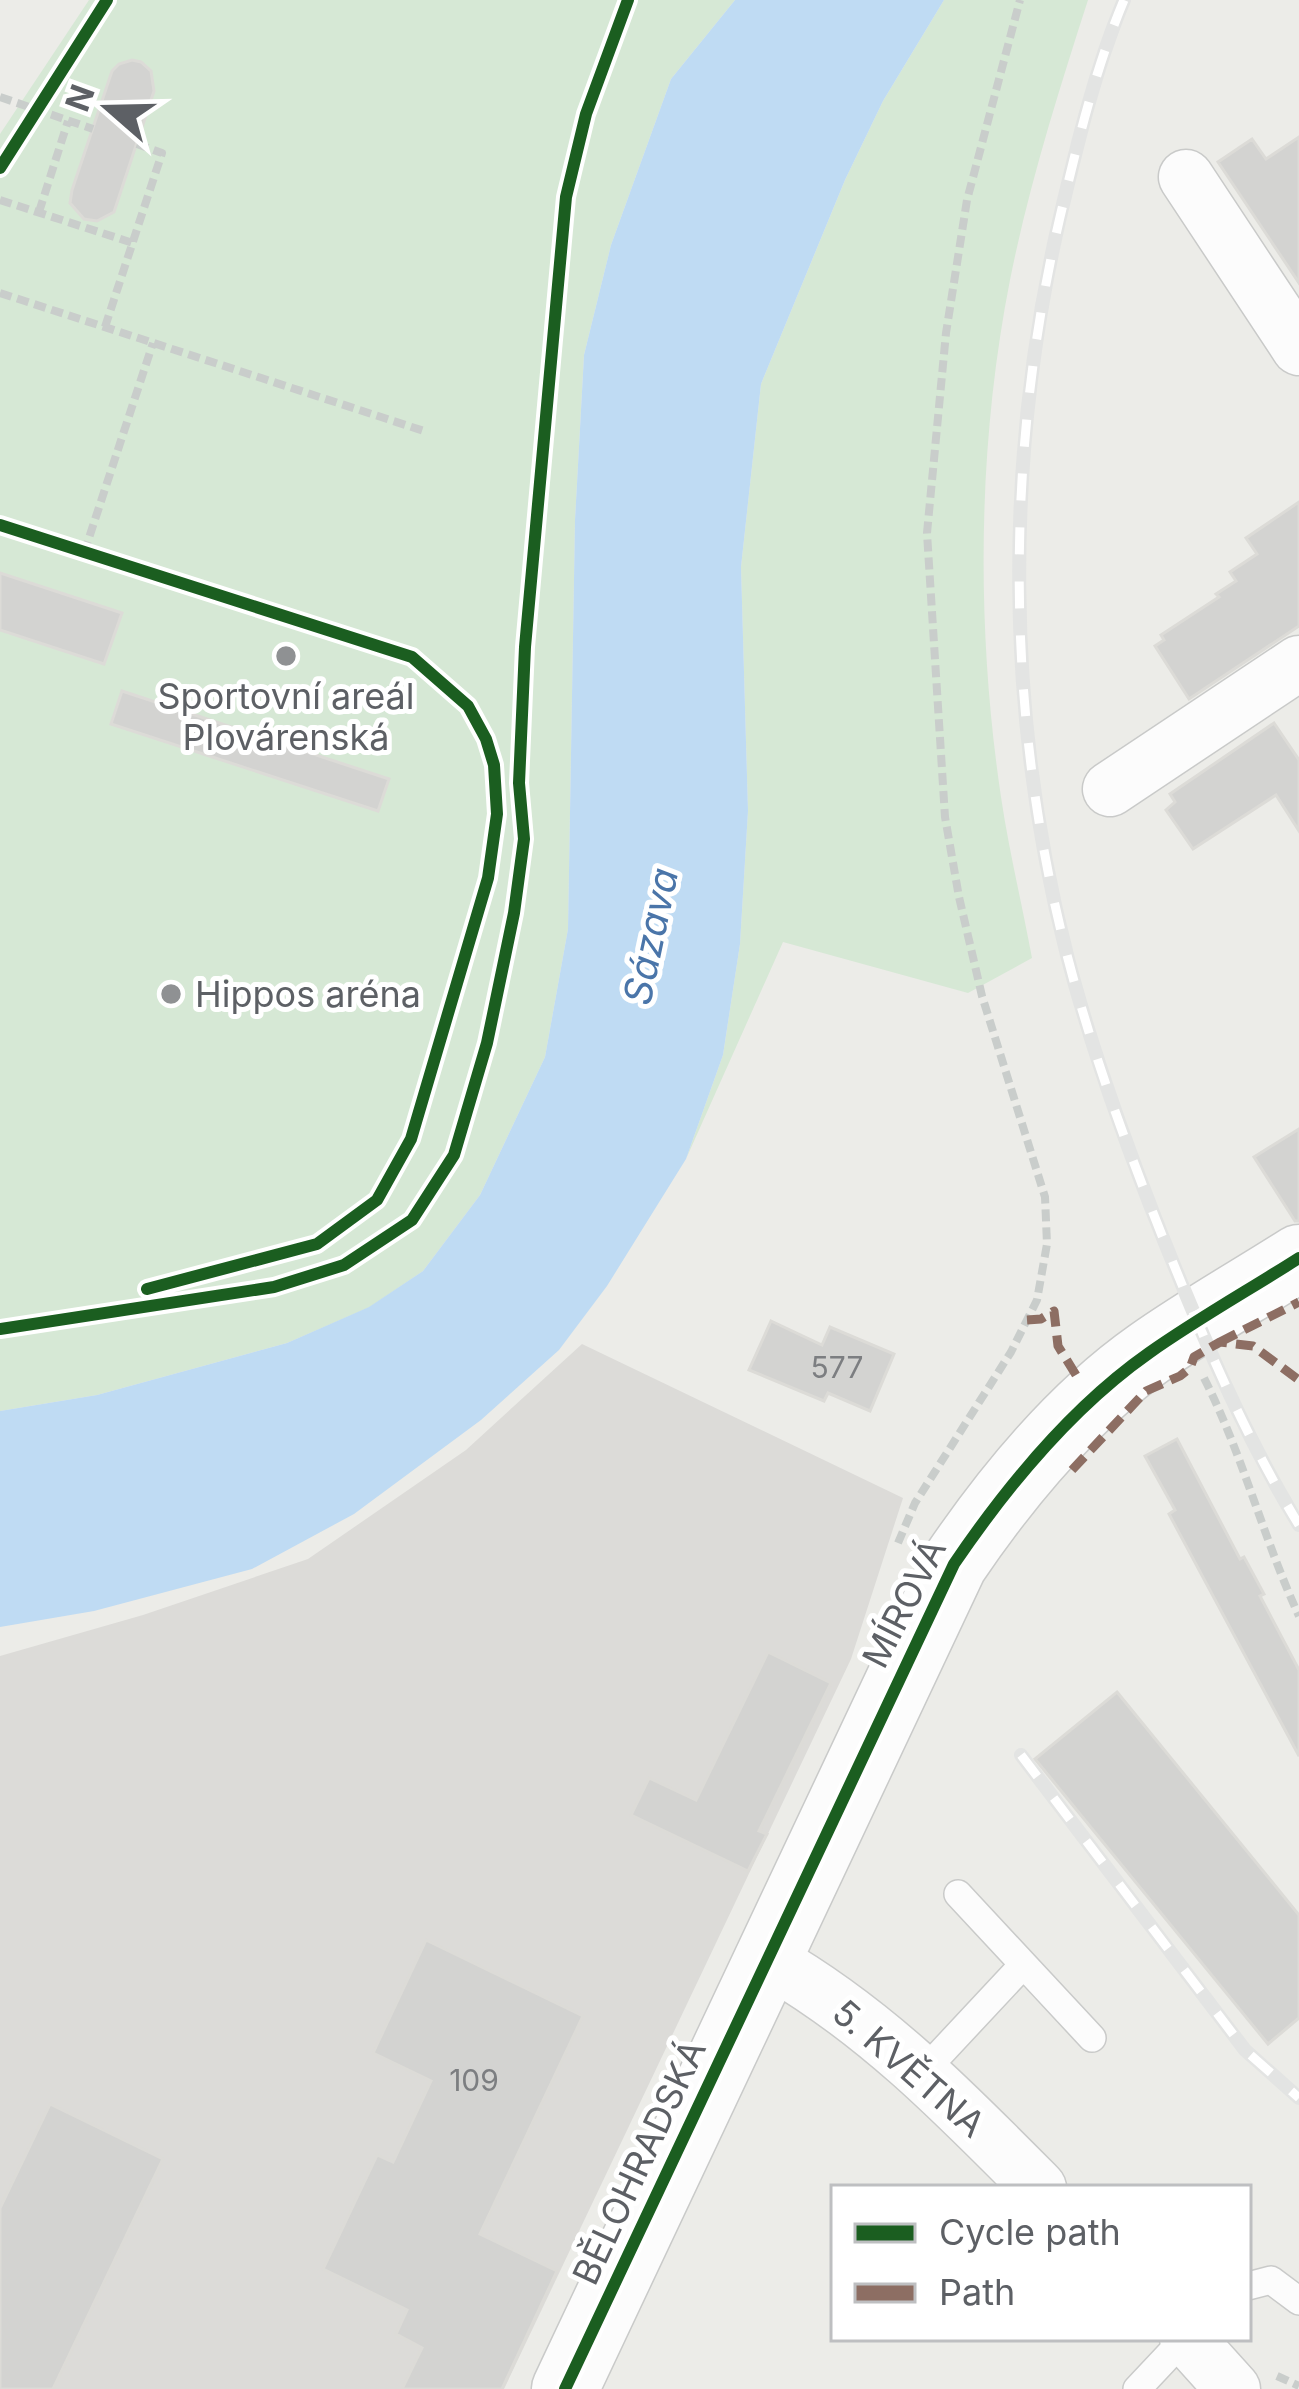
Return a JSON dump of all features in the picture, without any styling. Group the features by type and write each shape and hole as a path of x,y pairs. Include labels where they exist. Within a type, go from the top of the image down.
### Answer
{"street":[{"path":"1186,177 1299,348"},
{"path":"1110,789 1299,663"},
{"name":"MÍROVÁ","path":"769,1960 954,1564 1003,1495 1132,1367 1299,1258"},
{"name":"5. KVĚTNA","path":"769,1960 847,2009 924,2072 1036,2185"},
{"name":"BĚLOHRADSKÁ","path":"565,2389 769,1960"},
{"path":"1191,2341 1254,2382"}],"lane":[{"path":"958,1894 1092,2038"},
{"path":"924,2072 1024,1965"},
{"path":"1273,2281 1299,2301"},
{"path":"1137,2389 1183,2341"}],"path":[{"path":"891,1562 915,1503 1012,1352 1037,1300 1047,1244 1045,1197 988,1018 958,897 945,817 927,533 946,333 967,200 1020,0"},
{"path":"25,130 48,94"},
{"path":"0,97 92,129"},
{"path":"39,212 68,121"},
{"path":"106,327 162,153 137,144"},
{"path":"0,200 133,243"},
{"path":"0,293 424,430"},
{"path":"84,553 153,343"},
{"path":"63,546 106,560"},
{"path":"1181,1333 1220,1410 1273,1561 1299,1616"},
{"path":"1254,2382 1299,2386"}],"shaded area":[{"path":"582,1344 903,1498 851,1659 504,2389 0,2389 0,1656 143,1615 308,1559 466,1450"}],"green space":[{"name":"Sportovní areál Plovárenská","path":"89,0 735,0 671,79 611,245 584,355 575,520 568,929 545,1057 480,1195 423,1271 370,1307 287,1343 97,1395 0,1411 0,134"},
{"path":"944,0 1088,0 1045,139 1010,280 986,473 984,604 993,733 1032,958 968,993 783,942 686,1159 723,1055 740,944 748,811 741,567 761,384 845,180 883,101"}],"water":[{"name":"Sázava","path":"735,0 944,0 883,101 845,180 761,384 741,567 748,811 740,944 723,1055 686,1159 607,1286 559,1350 481,1420 354,1514 252,1569 94,1611 0,1627 0,1411 97,1395 287,1343 369,1307 423,1271 480,1195 545,1057 568,929 575,520 584,355 611,245 671,79"}],"building":[{"path":"132,60 151,71 154,91 114,212 97,221 84,219 70,203 72,190 112,71"},
{"path":"1299,137 1299,283 1218,162 1252,139 1266,159"},
{"path":"1299,502 1299,626 1189,699 1155,646 1164,640 1161,635 1236,581 1230,572 1257,554 1246,538"},
{"path":"0,573 122,613 104,664 0,630"},
{"path":"122,691 389,779 378,811 111,724"},
{"path":"1274,723 1299,760 1299,831 1276,795 1193,849 1166,810 1175,802 1170,794"},
{"path":"1299,1129 1299,1221 1295,1221 1254,1157"},
{"path":"771,1321 822,1345 830,1327 894,1354 870,1411 828,1393 824,1401 749,1370"},
{"path":"1177,1439 1240,1559 1244,1557 1264,1594 1260,1596 1299,1670 1299,1756 1169,1514 1175,1510 1145,1456"},
{"path":"768,1652 831,1683 759,1831 767,1834 748,1871 631,1815 649,1778 696,1800"},
{"path":"1117,1692 1299,1915 1299,2018 1268,2044 1035,1759"},
{"path":"426,1940 583,2016 480,2234 557,2271 502,2389 402,2389 422,2348 396,2334 407,2310 323,2269 377,2155 393,2162 431,2081 373,2053"},
{"path":"50,2104 163,2159 53,2389 0,2389 0,2208"}],"railway":[{"path":"1124,0 1095,80 1066,190 1029,400 1019,586 1032,772 1067,955 1123,1133 1225,1384 1299,1525"},
{"path":"1021,1755 1245,2050 1299,2098"}],"marked path":[{"path":"1220,1342 1299,1302"},
{"path":"1027,1320 1054,1311 1058,1346 1076,1375"},
{"path":"1072,1470 1146,1391 1180,1376 1194,1357 1220,1342 1253,1346 1299,1380"}],"cycle path":[{"path":"0,168 107,0"},
{"path":"0,1329 274,1287 344,1265 412,1220 454,1155 487,1043 524,839 519,783 525,647 566,197 586,114 628,0"},
{"path":"0,525 412,657 468,706 494,765 497,814 488,878 411,1139 377,1200 317,1244 147,1289"},
{"path":"565,2389 954,1564 1019,1477 1067,1423 1121,1374 1299,1258"}],"place":[{"name":"Sportovní areál Plovárenská","path":"286,656"},
{"name":"Hippos aréna","path":"171,994"}]}
